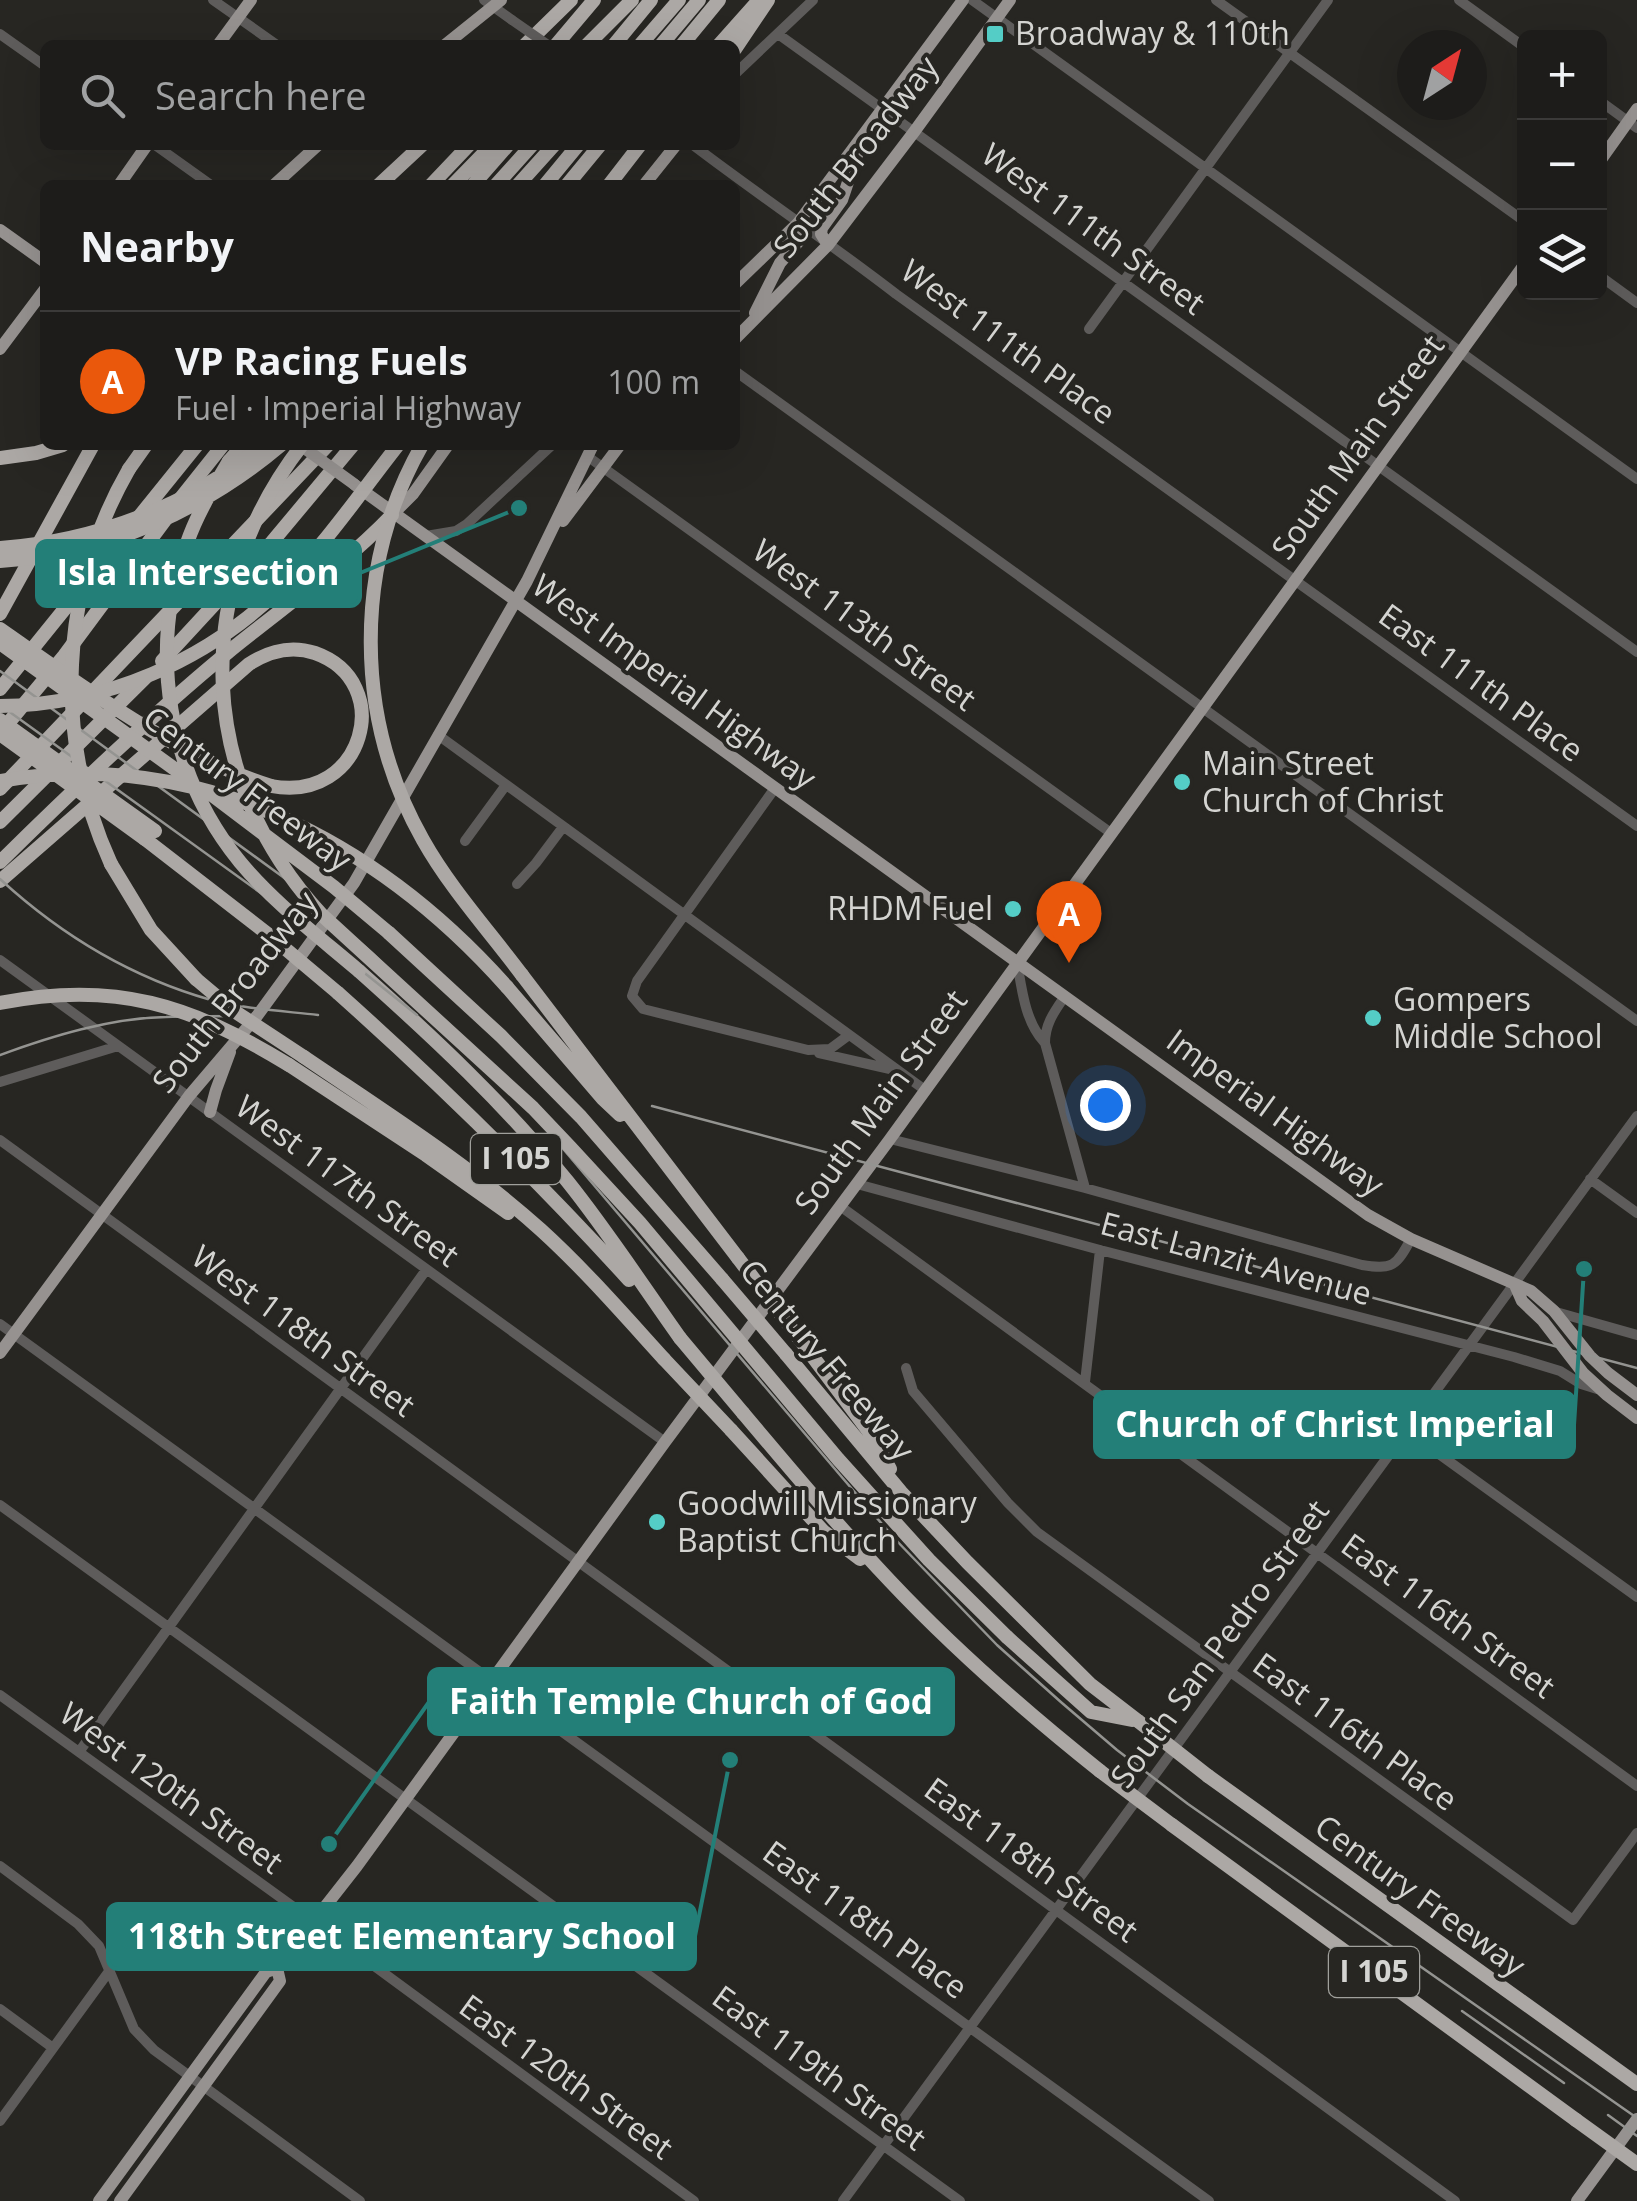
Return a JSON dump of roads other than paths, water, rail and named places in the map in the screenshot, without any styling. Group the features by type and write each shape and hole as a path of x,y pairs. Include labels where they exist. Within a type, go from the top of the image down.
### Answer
{"highway":[{"path":"530,40 571,0"},
{"path":"560,40 594,0"},
{"path":"592,40 633,0"},
{"path":"599,40 633,0"},
{"path":"618,40 651,0"},
{"path":"644,40 680,0"},
{"path":"665,40 698,0"},
{"path":"686,40 718,0"},
{"path":"723,40 759,0"},
{"path":"740,41 768,0"},
{"path":"386,180 417,150"},
{"path":"436,180 463,150"},
{"path":"459,180 487,150"},
{"path":"477,180 504,150"},
{"path":"500,180 528,150"},
{"path":"523,180 550,150"},
{"path":"549,180 574,150"},
{"path":"571,180 596,150"},
{"path":"613,180 636,150"},
{"path":"0,458 44,450"},
{"path":"0,614 90,450"},
{"path":"143,450 98,534 79,597 71,650 71,708 78,766 94,825 111,864 151,930 196,980 234,1010 442,1152 508,1202 566,1254 823,1530 892,1584"},
{"path":"0,689 193,450"},
{"path":"0,734 98,612 219,450"},
{"path":"238,450 196,519 174,584 168,626 169,692 176,735 198,797 238,860 274,898 446,1050 508,1112 569,1183 680,1338"},
{"path":"0,548 66,539 128,522 211,482 256,450"},
{"path":"0,561 72,550 160,522 220,490 274,450"},
{"path":"298,450 272,487 250,532 231,590 222,649 223,695 232,754 252,812 270,847 322,915 533,1108 609,1189 838,1460 928,1560 1091,1712 1138,1721"},
{"path":"0,789 323,450"},
{"path":"0,822 214,606 349,450"},
{"path":"0,706 52,702 115,688 176,664 214,642 289,581 394,450"},
{"path":"420,450 388,523 374,587 370,652 377,717 391,769 417,829 446,876 873,1437 902,1492"},
{"path":"0,862 105,760 394,513"},
{"path":"0,629 125,714 224,767 280,788 302,788 322,782 340,769 356,745 362,716 357,694 347,676 325,658 296,649 274,651 254,660 231,678 0,882"},
{"name":"Century Freeway","path":"0,643 275,842 388,933 491,1027 623,1164 902,1492 1090,1684 1208,1776 1637,2084"},
{"path":"0,720 150,835"},
{"name":"I 105","path":"0,734 150,835 173,860 269,935 426,1072 520,1163 680,1338 892,1584 990,1678 1100,1771 1637,2164"},
{"path":"0,781 79,774 152,778 215,792 276,813 331,842 403,890 461,939 603,1099 650,1143"},
{"path":"0,1002 71,994 139,1000 214,1023 289,1065 462,1179 538,1237 610,1301"}],"main road":[{"path":"222,40 251,0"},
{"name":"South Broadway","path":"740,279 798,223 963,0"},
{"name":"South Broadway","path":"740,335 828,245 1010,0"},
{"path":"451,40 493,2"},
{"path":"1607,153 1632,125 1637,109"},
{"path":"828,245 822,228 842,200 866,131"},
{"path":"122,180 144,150"},
{"path":"280,180 312,150"},
{"path":"648,180 672,150"},
{"path":"740,335 760,305 780,263 799,241 798,223"},
{"path":"0,230 40,258"},
{"name":"South Main Street","path":"99,2201 266,1972 276,1968 404,1800 857,1184 1517,274"},
{"path":"0,348 40,296"},
{"name":"West Imperial Highway","path":"308,450 1017,962"},
{"path":"394,513 444,450"},
{"name":"South Broadway","path":"547,543 616,450"},
{"name":"South Broadway","path":"0,1353 189,1096 263,1008 354,883 515,602 590,451"},
{"name":"Imperial Highway","path":"1017,962 1368,1215 1411,1239 1531,1291 1590,1356 1637,1394"},
{"path":"210,1112 232,1044"},
{"name":"Imperial Highway","path":"1514,1285 1522,1301 1543,1321 1583,1373 1637,1418"},
{"path":"1603,1393 1637,1404"},
{"name":"South Main Street","path":"120,2201 280,1981 276,1968"},
{"path":"1577,2201 1637,2120"}],"street":[{"path":"213,0 269,40"},
{"path":"740,69 813,0"},
{"path":"972,0 1637,479"},
{"path":"1216,0 1517,217"},
{"path":"1089,329 1328,0"},
{"path":"1458,0 1517,42"},
{"path":"493,2 541,40"},
{"path":"0,34 40,62"},
{"name":"West 111th Street","path":"778,34 1637,652"},
{"path":"1607,106 1632,125"},
{"path":"162,150 204,180"},
{"name":"West 111th Place","path":"699,150 740,180"},
{"name":"West 111th Place","path":"740,180 1296,579"},
{"path":"1607,281 1637,303"},
{"path":"740,375 1637,1021"},
{"path":"426,536 456,531 467,524 547,450"},
{"name":"West 113th Street","path":"590,451 602,468 1112,833"},
{"name":"East 111th Place","path":"1296,579 1637,826"},
{"path":"438,735 925,1090"},
{"path":"464,841 506,784"},
{"path":"775,788 637,981 632,996 643,1009 898,1071"},
{"path":"517,884 563,826"},
{"name":"West 117th Street","path":"0,960 665,1442"},
{"path":"1017,962 1034,1032 1044,1043"},
{"path":"1065,996 1048,1022 1044,1043 1085,1188"},
{"path":"808,1050 830,1049 849,1035"},
{"path":"0,1082 118,1046"},
{"name":"South San Pedro Street","path":"843,2201 1637,1116"},
{"name":"East Lanzit Avenue","path":"890,1138 1362,1265 1393,1266 1411,1239"},
{"name":"West 118th Street","path":"0,1140 578,1560"},
{"path":"1590,1179 1637,1213"},
{"name":"East Lanzit Avenue","path":"857,1184 1470,1346 1560,1372 1603,1393"},
{"name":"East 116th Street","path":"840,1206 1637,1786"},
{"path":"1085,1382 1100,1250"},
{"path":"79,1752 426,1270"},
{"path":"1554,1312 1637,1335"},
{"name":"East 118th Place","path":"0,1324 1208,2201"},
{"name":"East 116th Place","path":"906,1368 913,1391 1008,1503 1038,1532 1573,1920 1637,1833"},
{"path":"1407,1431 1637,1598"},
{"name":"East 119th Street","path":"0,1505 960,2201"},
{"name":"East 118th Street","path":"578,1560 1455,2201"},
{"name":"West 120th Street","path":"0,1694 313,1920"},
{"path":"0,1866 78,1924 98,1946 134,2028 154,2050 360,2201"},
{"name":"East 120th Street","path":"313,1920 694,2201"},
{"path":"0,2121 110,1970"},
{"path":"0,2008 53,2048"}],"tram line":[{"path":"0,671 283,877 372,953 531,1111 894,1538 997,1645 1062,1703 1188,1804 1637,2118"},
{"path":"0,705 301,922 417,1015"},
{"path":"1462,2011 1564,2083"},
{"path":"1608,2115 1637,2136"}],"railway":[{"path":"0,879 48,919 98,952 181,991 224,1003 318,1015"},
{"path":"0,1055 103,1024 166,1017 243,1016"},
{"path":"652,1106 1637,1368"}],"place":[{"name":"Broadway & 110th","path":"995,34"},
{"name":"Isla Intersection","path":"519,508"},
{"name":"Main Street Church of Christ","path":"1182,782"},
{"name":"RHDM Fuel","path":"1013,909"},
{"name":"VP Racing Fuels","path":"1069,963"},
{"name":"Gompers Middle School","path":"1373,1018"},
{"name":"Church of Christ Imperial","path":"1584,1269"},
{"name":"Goodwill Missionary Baptist Church","path":"657,1522"},
{"name":"118th Street Elementary School","path":"730,1760"},
{"name":"Faith Temple Church of God","path":"329,1844"}]}
